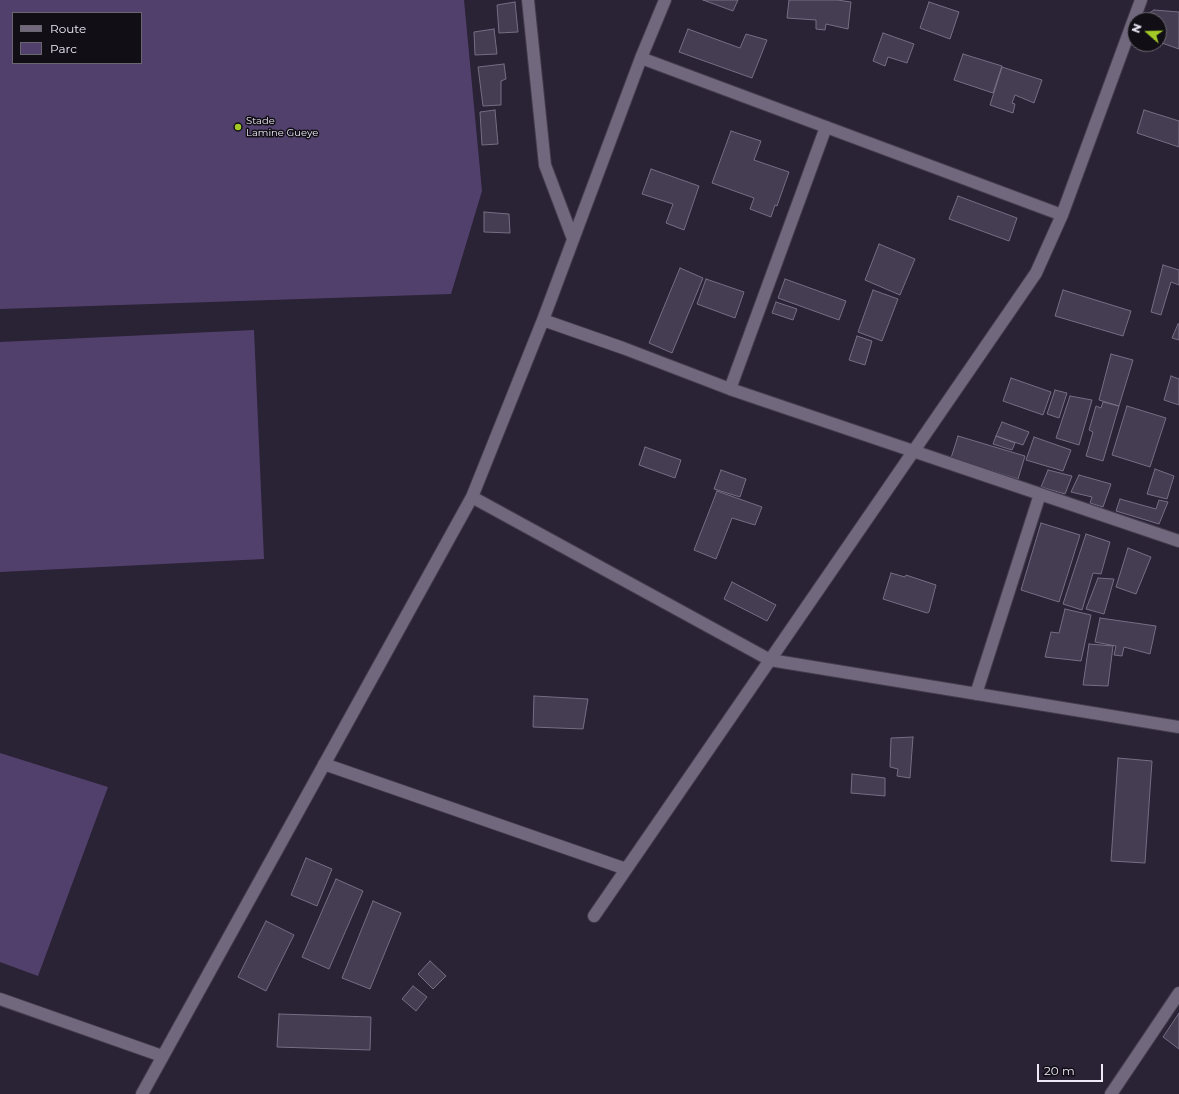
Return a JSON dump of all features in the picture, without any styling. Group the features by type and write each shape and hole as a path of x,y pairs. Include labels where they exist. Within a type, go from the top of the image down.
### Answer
{"street":[{"path":"528,0 545,165 573,239"},
{"path":"142,1094 472,497 542,320 641,58 665,0"},
{"path":"594,916 1036,273 1062,215 1141,0"},
{"path":"641,58 1062,215"},
{"path":"730,389 826,127"},
{"path":"542,320 623,348 730,389 1179,541"},
{"path":"976,694 1040,494"},
{"path":"472,497 770,660 1179,727"},
{"path":"324,764 626,869"},
{"path":"1111,1094 1179,993"},
{"path":"0,999 162,1056"}],"green space":[{"name":"Stade Lamine Gueye","path":"0,0 464,0 482,191 451,294 0,309"},
{"path":"254,330 264,559 0,572 0,342"},
{"path":"0,753 108,787 38,976 0,962"}],"building":[{"path":"703,0 738,0 733,11"},
{"path":"789,0 837,0 851,2 848,29 826,24 825,30 816,29 816,20 787,18"},
{"path":"515,2 518,32 499,33 497,5"},
{"path":"929,2 959,12 950,39 920,28"},
{"path":"1154,10 1179,12 1179,49 1167,45 1167,12 1151,12"},
{"path":"494,29 497,54 475,55 474,32"},
{"path":"688,29 740,48 746,34 767,40 752,78 679,52"},
{"path":"883,33 914,44 907,63 888,57 885,66 873,61"},
{"path":"963,54 1002,66 993,93 954,80"},
{"path":"504,64 506,79 501,81 501,105 483,106 478,67"},
{"path":"1002,67 1042,80 1034,103 1015,95 1012,103 1015,104 1013,113 990,105"},
{"path":"495,110 498,144 482,145 480,112"},
{"path":"1144,110 1179,121 1179,147 1137,133"},
{"path":"731,131 761,141 754,160 789,172 777,206 775,205 771,217 750,209 754,198 712,183"},
{"path":"651,169 699,186 684,230 666,223 673,204 642,194"},
{"path":"958,196 1017,218 1009,241 949,219"},
{"path":"484,212 509,214 510,233 484,232"},
{"path":"879,244 915,259 900,295 865,280"},
{"path":"1163,265 1179,270 1179,285 1171,282 1161,315 1151,312"},
{"path":"680,268 703,278 672,353 649,343"},
{"path":"706,279 744,292 735,318 697,304"},
{"path":"785,279 846,301 839,320 778,298"},
{"path":"873,290 898,299 882,341 858,332"},
{"path":"1063,290 1131,311 1123,336 1055,316"},
{"path":"776,302 797,309 793,320 772,313"},
{"path":"1179,324 1179,340 1172,338"},
{"path":"857,336 872,341 865,365 849,360"},
{"path":"1111,354 1133,360 1119,406 1099,400"},
{"path":"1171,376 1179,379 1179,405 1164,400"},
{"path":"1011,378 1051,392 1043,415 1003,401"},
{"path":"1055,390 1067,393 1059,418 1047,414"},
{"path":"1070,396 1092,400 1079,445 1056,438"},
{"path":"1103,402 1119,406 1103,461 1086,456 1093,432 1089,430 1096,406 1101,408"},
{"path":"1127,406 1166,418 1150,467 1112,455"},
{"path":"1002,422 1029,432 1023,445 996,436"},
{"path":"958,436 1025,456 1018,479 951,458"},
{"path":"996,436 1015,443 1012,450 993,444"},
{"path":"1034,437 1071,450 1063,471 1026,460"},
{"path":"645,447 681,460 675,478 639,465"},
{"path":"1155,469 1174,476 1167,499 1147,494"},
{"path":"721,470 746,479 740,497 714,489"},
{"path":"1048,470 1072,476 1065,494 1041,487"},
{"path":"1079,475 1111,484 1103,507 1090,503 1092,497 1071,492"},
{"path":"717,491 762,507 755,525 732,518 716,559 694,550"},
{"path":"1120,499 1156,509 1159,500 1168,502 1159,524 1116,511"},
{"path":"1041,523 1080,535 1059,602 1021,590"},
{"path":"1086,534 1110,542 1101,574 1093,573 1082,610 1063,604"},
{"path":"1128,548 1151,557 1136,594 1116,587"},
{"path":"891,573 905,577 906,575 936,585 929,612 927,613 883,599"},
{"path":"1098,578 1114,579 1104,614 1086,609"},
{"path":"732,582 776,605 767,621 724,599"},
{"path":"1065,609 1091,615 1081,661 1045,657 1051,632 1059,633"},
{"path":"1100,618 1156,626 1150,654 1124,647 1122,656 1114,655 1116,646 1095,642"},
{"path":"1089,644 1113,646 1108,686 1083,685"},
{"path":"534,696 588,699 583,729 533,727"},
{"path":"913,737 910,778 897,776 898,769 890,767 891,738"},
{"path":"1118,758 1152,761 1145,863 1111,861"},
{"path":"852,774 885,778 885,796 851,793"},
{"path":"306,858 332,869 317,906 291,895"},
{"path":"336,879 363,891 329,969 302,957"},
{"path":"373,901 401,913 370,989 342,978"},
{"path":"266,921 294,935 266,991 238,977"},
{"path":"430,961 446,976 433,989 418,974"},
{"path":"413,986 427,997 416,1011 402,999"},
{"path":"1179,1013 1179,1049 1163,1037"},
{"path":"279,1014 371,1017 370,1050 277,1047"}],"place":[{"name":"Stade Lamine Gueye","path":"238,127"}]}
